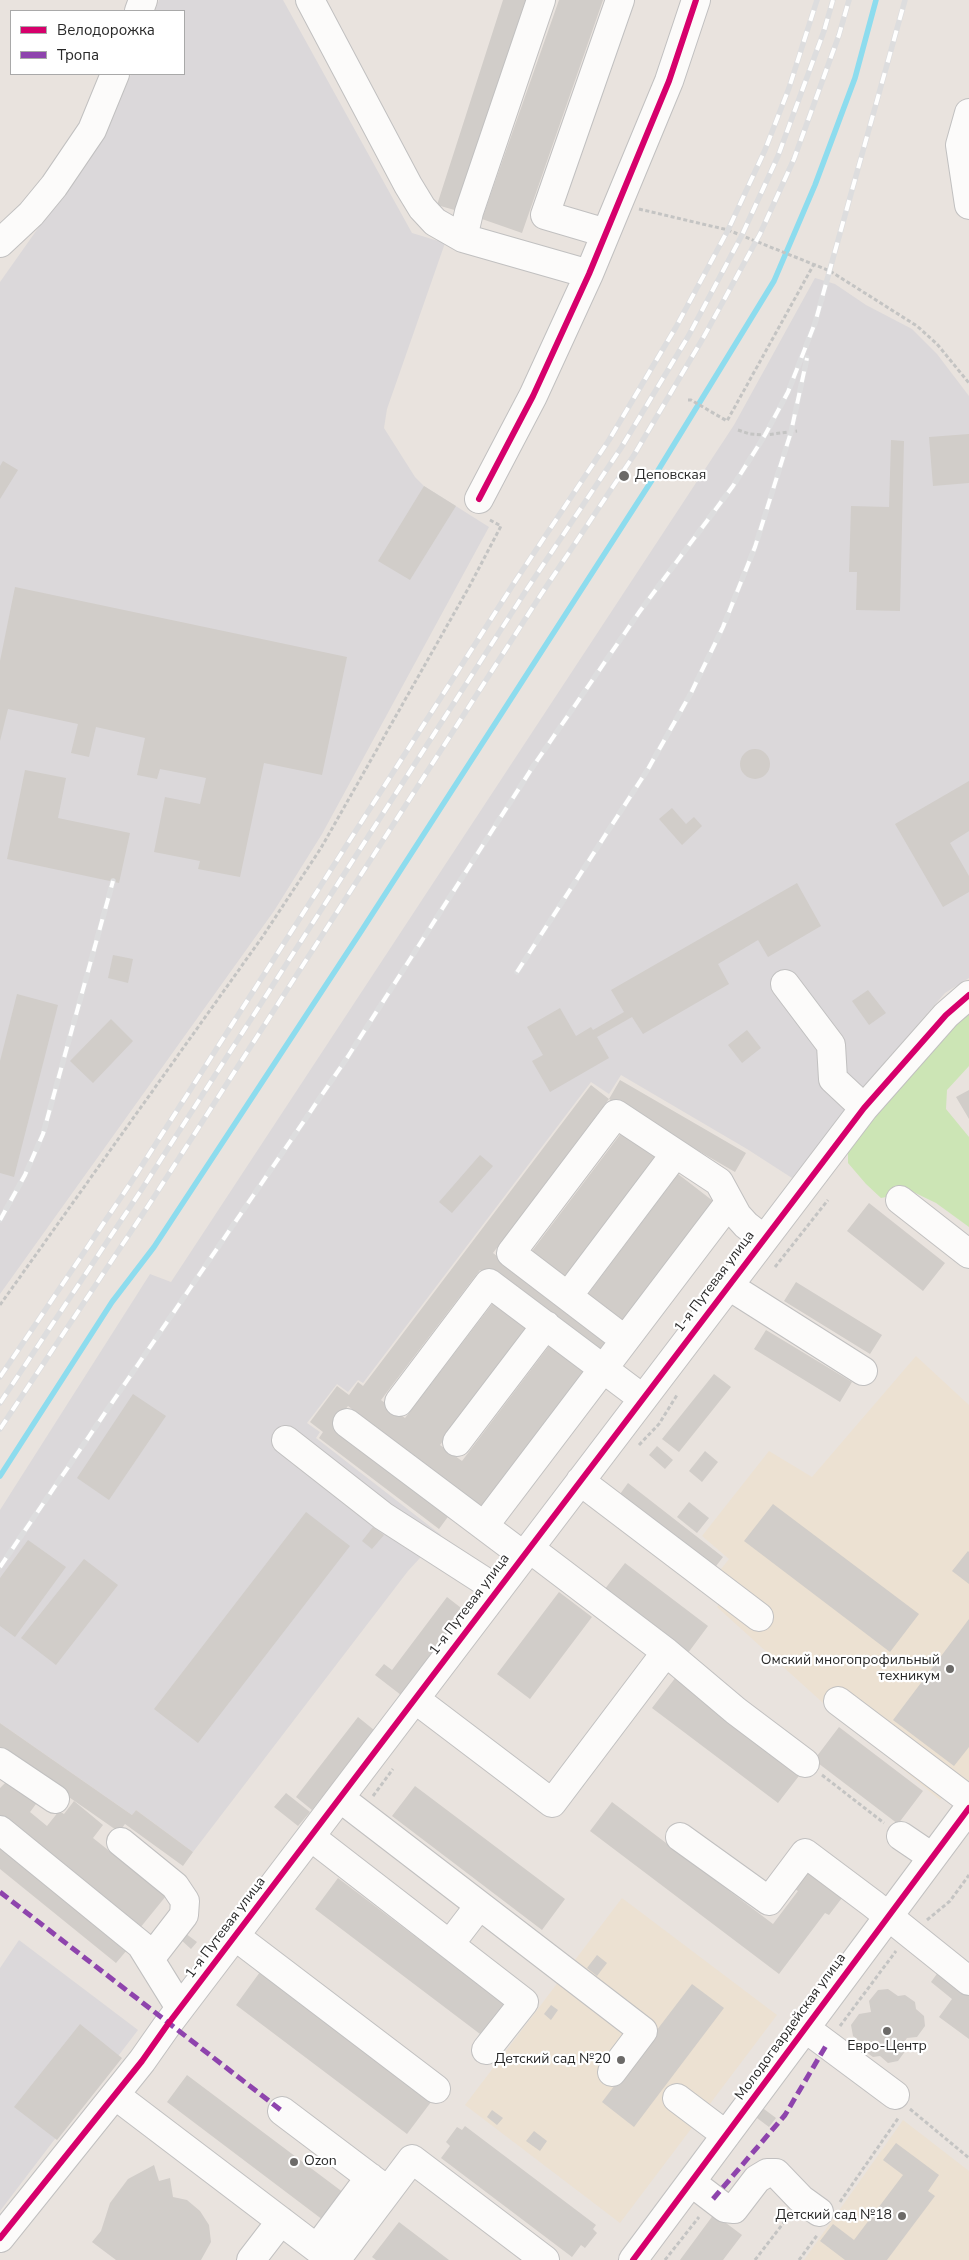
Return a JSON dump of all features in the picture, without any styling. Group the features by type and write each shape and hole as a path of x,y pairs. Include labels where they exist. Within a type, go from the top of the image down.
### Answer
{"street":[{"path":"310,0 422,208 435,222 463,238 588,274"},
{"path":"463,238 469,212 541,0"},
{"path":"611,220 545,215 620,0"},
{"path":"482,508 611,220 669,81 696,0"},
{"path":"0,244 31,214 54,186 92,130 115,75"},
{"path":"969,113 960,145 969,205"},
{"path":"785,984 831,1045 832,1079 864,1108"},
{"name":"1-я Путевая улица","path":"0,2238 115,2095 642,1398 864,1108 946,1016 969,995"},
{"path":"625,1340 511,1253 616,1114 719,1182 728,1203 746,1225 764,1239"},
{"path":"568,1296 674,1154"},
{"path":"900,1200 969,1254"},
{"path":"484,1526 728,1203"},
{"path":"399,1402 489,1283 642,1398"},
{"path":"728,1286 863,1371"},
{"path":"457,1442 546,1326"},
{"path":"347,1423 484,1526 526,1552 666,1652 736,1710 805,1763"},
{"path":"286,1440 383,1516 498,1590"},
{"path":"580,1481 759,1617"},
{"path":"415,1699 552,1803 666,1652"},
{"path":"838,1701 967,1814"},
{"path":"0,1762 55,1799"},
{"path":"340,1798 643,2031 612,2072"},
{"name":"Молодогвардейская улица","path":"633,2260 887,1916 967,1814"},
{"path":"0,1830 142,1945 180,2008"},
{"path":"901,1836 932,1857"},
{"path":"311,1837 524,2002 486,2050"},
{"path":"680,1837 769,1902 805,1853 969,1981"},
{"path":"121,1842 175,1886 185,1901 184,1915 150,1959"},
{"path":"450,1944 480,1906"},
{"path":"235,1936 436,2089"},
{"path":"805,2028 901,2101"},
{"path":"115,2095 328,2256 379,2184 412,2159 545,2260"},
{"path":"677,2098 726,2135"},
{"path":"282,2111 379,2184"},
{"path":"691,2182 725,2208 734,2209 757,2179 767,2173 776,2174 820,2210"},
{"path":"251,2260 281,2221"}],"path":[{"path":"611,220 641,209 728,230 814,264 867,294 917,326 937,344 969,383"},
{"path":"690,400 726,421 814,264"},
{"path":"738,430 750,434 765,435 797,430"},
{"path":"0,1305 263,936 321,848 441,637 501,526 482,508"},
{"path":"805,1763 901,1836"},
{"path":"827,2044 909,1934 950,1901 969,1876"},
{"path":"800,2260 820,2210 901,2101 969,2158"},
{"path":"665,2260 713,2199"},
{"path":"755,2260 820,2210"}],"shaded area":[{"path":"159,0 283,0 412,233 445,243 387,409 384,428 415,477 424,486 489,527 322,834 274,911 0,1294 0,282 94,149 109,124 131,75 185,75 185,10 155,10"},
{"path":"815,278 835,284 866,305 912,329 937,354 969,396 969,978 945,993 865,1085 792,1178 747,1149 621,1075 609,1094 591,1082 363,1383 358,1380 348,1392 337,1384 307,1423 320,1432 316,1438 441,1535 408,1571 193,1852 136,1810 132,1815 0,1723 0,1510 150,1274 171,1282 734,425"},
{"path":"916,1356 969,1405 969,1784 953,1783 940,1800 833,1712 717,1607 725,1596 710,1583 729,1559 702,1536 769,1451 812,1477"},
{"name":"Детский сад №20","path":"622,1898 777,2015 620,2223 465,2105"},
{"path":"19,1940 138,2030 0,2211 0,1968"},
{"name":"Детский сад №18","path":"903,2120 969,2171 969,2260 804,2260"}],"green space":[{"path":"969,1012 969,1066 947,1090 946,1109 969,1137 969,1227 936,1203 903,1187 891,1196 881,1198 848,1163 848,1145 932,1041"}],"building":[{"path":"503,0 526,0 458,211 437,205"},
{"path":"559,0 603,0 522,233 482,219"},
{"path":"969,434 969,483 933,486 929,437"},
{"path":"891,440 904,441 900,611 856,610 857,572 849,572 851,506 889,507"},
{"path":"3,461 18,470 0,499 0,466"},
{"path":"424,486 456,506 410,580 378,561"},
{"path":"15,587 347,657 322,775 264,763 240,877 198,869 200,861 154,852 165,797 200,804 206,778 160,769 157,779 137,775 145,738 96,727 89,757 71,753 78,724 8,709 0,741 0,661"},
{"path":"755,749 766,753 770,764 766,775 755,779 744,775 740,764 744,753"},
{"path":"25,770 66,778 58,818 130,833 119,883 7,859"},
{"path":"969,781 969,831 950,843 969,876 969,892 943,907 895,824"},
{"path":"672,808 686,824 694,817 702,826 682,845 659,819"},
{"path":"797,883 821,926 768,957 758,940 718,964 729,984 643,1034 632,1017 597,1037 609,1058 550,1092 532,1061 543,1055 527,1027 560,1008 576,1036 591,1027 593,1030 624,1012 611,990"},
{"path":"113,955 133,959 128,983 108,978"},
{"path":"868,990 886,1013 869,1025 852,1001"},
{"path":"17,994 58,1005 14,1177 0,1173 0,1061"},
{"path":"111,1019 133,1041 93,1083 70,1061"},
{"path":"747,1030 761,1048 742,1063 728,1045"},
{"path":"620,1080 746,1153 735,1172 609,1099"},
{"path":"591,1085 609,1099 493,1253 608,1340 596,1357 480,1270 381,1400 405,1418 499,1295 533,1321 440,1445 462,1461 555,1338 590,1364 482,1507 348,1406 333,1425 450,1514 439,1529 319,1438 323,1432 310,1422 337,1386 349,1395 358,1382 363,1386"},
{"path":"969,1090 969,1119 956,1097"},
{"path":"622,1132 657,1158 564,1282 529,1255"},
{"path":"480,1155 493,1166 452,1213 439,1202"},
{"path":"678,1174 713,1201 620,1324 585,1298"},
{"path":"869,1203 945,1263 923,1291 847,1231"},
{"path":"796,1282 882,1335 870,1354 784,1301"},
{"path":"766,1330 852,1382 840,1402 754,1349"},
{"path":"714,1374 731,1387 679,1452 662,1439"},
{"path":"133,1394 166,1416 109,1500 77,1478"},
{"path":"657,1446 673,1460 665,1469 649,1455"},
{"path":"705,1451 718,1462 702,1482 689,1471"},
{"path":"628,1483 723,1557 710,1574 615,1501"},
{"path":"689,1502 709,1518 697,1533 677,1517"},
{"path":"773,1504 919,1614 890,1652 744,1541"},
{"path":"306,1512 350,1546 198,1743 154,1709"},
{"path":"373,1527 384,1535 372,1549 362,1541"},
{"path":"28,1540 66,1567 15,1637 0,1626 0,1578"},
{"path":"969,1552 969,1584 952,1571"},
{"path":"84,1559 118,1585 56,1665 21,1638"},
{"path":"625,1563 708,1626 685,1657 601,1594"},
{"path":"559,1592 592,1617 530,1699 497,1674"},
{"path":"447,1597 465,1611 401,1695 375,1675 384,1664 392,1670"},
{"name":"Омский многопрофильный техникум","path":"969,1619 969,1747 954,1766 893,1720"},
{"path":"676,1677 802,1772 778,1803 652,1708"},
{"path":"358,1717 374,1730 312,1810 296,1797"},
{"path":"0,1723 132,1815 136,1810 193,1852 183,1866 125,1824 119,1832 0,1749"},
{"path":"839,1727 923,1791 898,1824 814,1760"},
{"path":"10,1778 39,1800 30,1812 47,1826 59,1811 64,1814 74,1801 103,1825 93,1838 166,1896 140,1928 0,1817 0,1788"},
{"path":"415,1786 565,1899 542,1930 392,1816"},
{"path":"286,1793 310,1812 298,1826 274,1807"},
{"path":"612,1802 773,1924 798,1891 793,1888 812,1863 848,1890 829,1915 825,1913 779,1974 590,1831"},
{"path":"0,1846 127,1950 116,1963 0,1869"},
{"path":"338,1878 507,2006 484,2037 315,1909"},
{"path":"185,1933 197,1942 191,1949 180,1939"},
{"path":"597,1955 607,1963 597,1976 587,1968"},
{"path":"939,1971 969,1993 969,2039 939,2017 952,1999 931,1982"},
{"path":"260,1972 431,2102 407,2134 236,2005"},
{"path":"692,1984 724,2008 634,2127 602,2102"},
{"name":"Евро-Центр","path":"888,1989 898,1996 905,1995 915,2002 916,2009 924,2016 925,2026 917,2037 907,2038 905,2041 906,2050 898,2061 888,2063 880,2056 873,2057 863,2050 862,2043 853,2036 851,2025 859,2014 871,2012 869,2001 878,1990"},
{"path":"551,2005 558,2010 551,2020 544,2014"},
{"path":"80,2024 122,2058 57,2140 14,2107"},
{"path":"187,2075 344,2193 323,2220 167,2102"},
{"path":"760,2106 776,2118 769,2127 753,2115"},
{"path":"492,2110 503,2118 497,2125 487,2117"},
{"path":"465,2126 596,2225 593,2229 597,2233 585,2248 581,2245 572,2257 441,2158 450,2146 446,2142 457,2127 462,2130"},
{"path":"534,2131 547,2141 540,2151 526,2141"},
{"name":"Детский сад №18","path":"896,2143 939,2175 928,2191 935,2196 887,2260 845,2260 820,2241 833,2224 854,2240 903,2175 883,2160"},
{"path":"154,2165 159,2181 170,2178 173,2197 187,2200 200,2211 209,2225 211,2242 201,2260 116,2260 92,2242 101,2231 110,2203 128,2179"},
{"path":"714,2214 742,2235 723,2260 680,2260"},
{"path":"399,2222 449,2260 376,2260 372,2257"}],"waterway":[{"path":"0,1476 112,1302 154,1247 362,930 654,477 774,281 815,185 855,78 876,0"}],"railway":[{"path":"0,1377 132,1181 516,580 609,440 676,327 728,230 765,150 789,88 817,0"},
{"path":"0,1403 142,1189 527,589 621,448 689,335 742,235 778,156 824,31 833,0"},
{"path":"0,1429 154,1197 540,596 634,455 702,340 760,234 794,159 839,35 849,0"},
{"path":"0,1567 347,1058 534,765 640,611 733,486 765,435 788,392 815,323 905,0"},
{"path":"517,972 648,769 691,693 723,627 755,547 791,432 807,358"},
{"path":"0,1220 25,1175 43,1134 113,881"}],"marked path":[{"path":"0,1892 282,2111"},
{"path":"713,2199 785,2115 827,2044"}],"cycle path":[{"path":"479,499 533,396 589,274 669,81 696,0"},
{"path":"0,2238 142,2061 168,2024 864,1108 946,1015 969,995"},
{"path":"633,2260 969,1808"}],"place":[{"name":"Деповская","path":"624,476"},
{"name":"Омский многопрофильный техникум","path":"950,1669"},
{"name":"Евро-Центр","path":"887,2031"},
{"name":"Детский сад №20","path":"621,2060"},
{"name":"Ozon","path":"294,2162"},
{"name":"Детский сад №18","path":"902,2216"}]}
